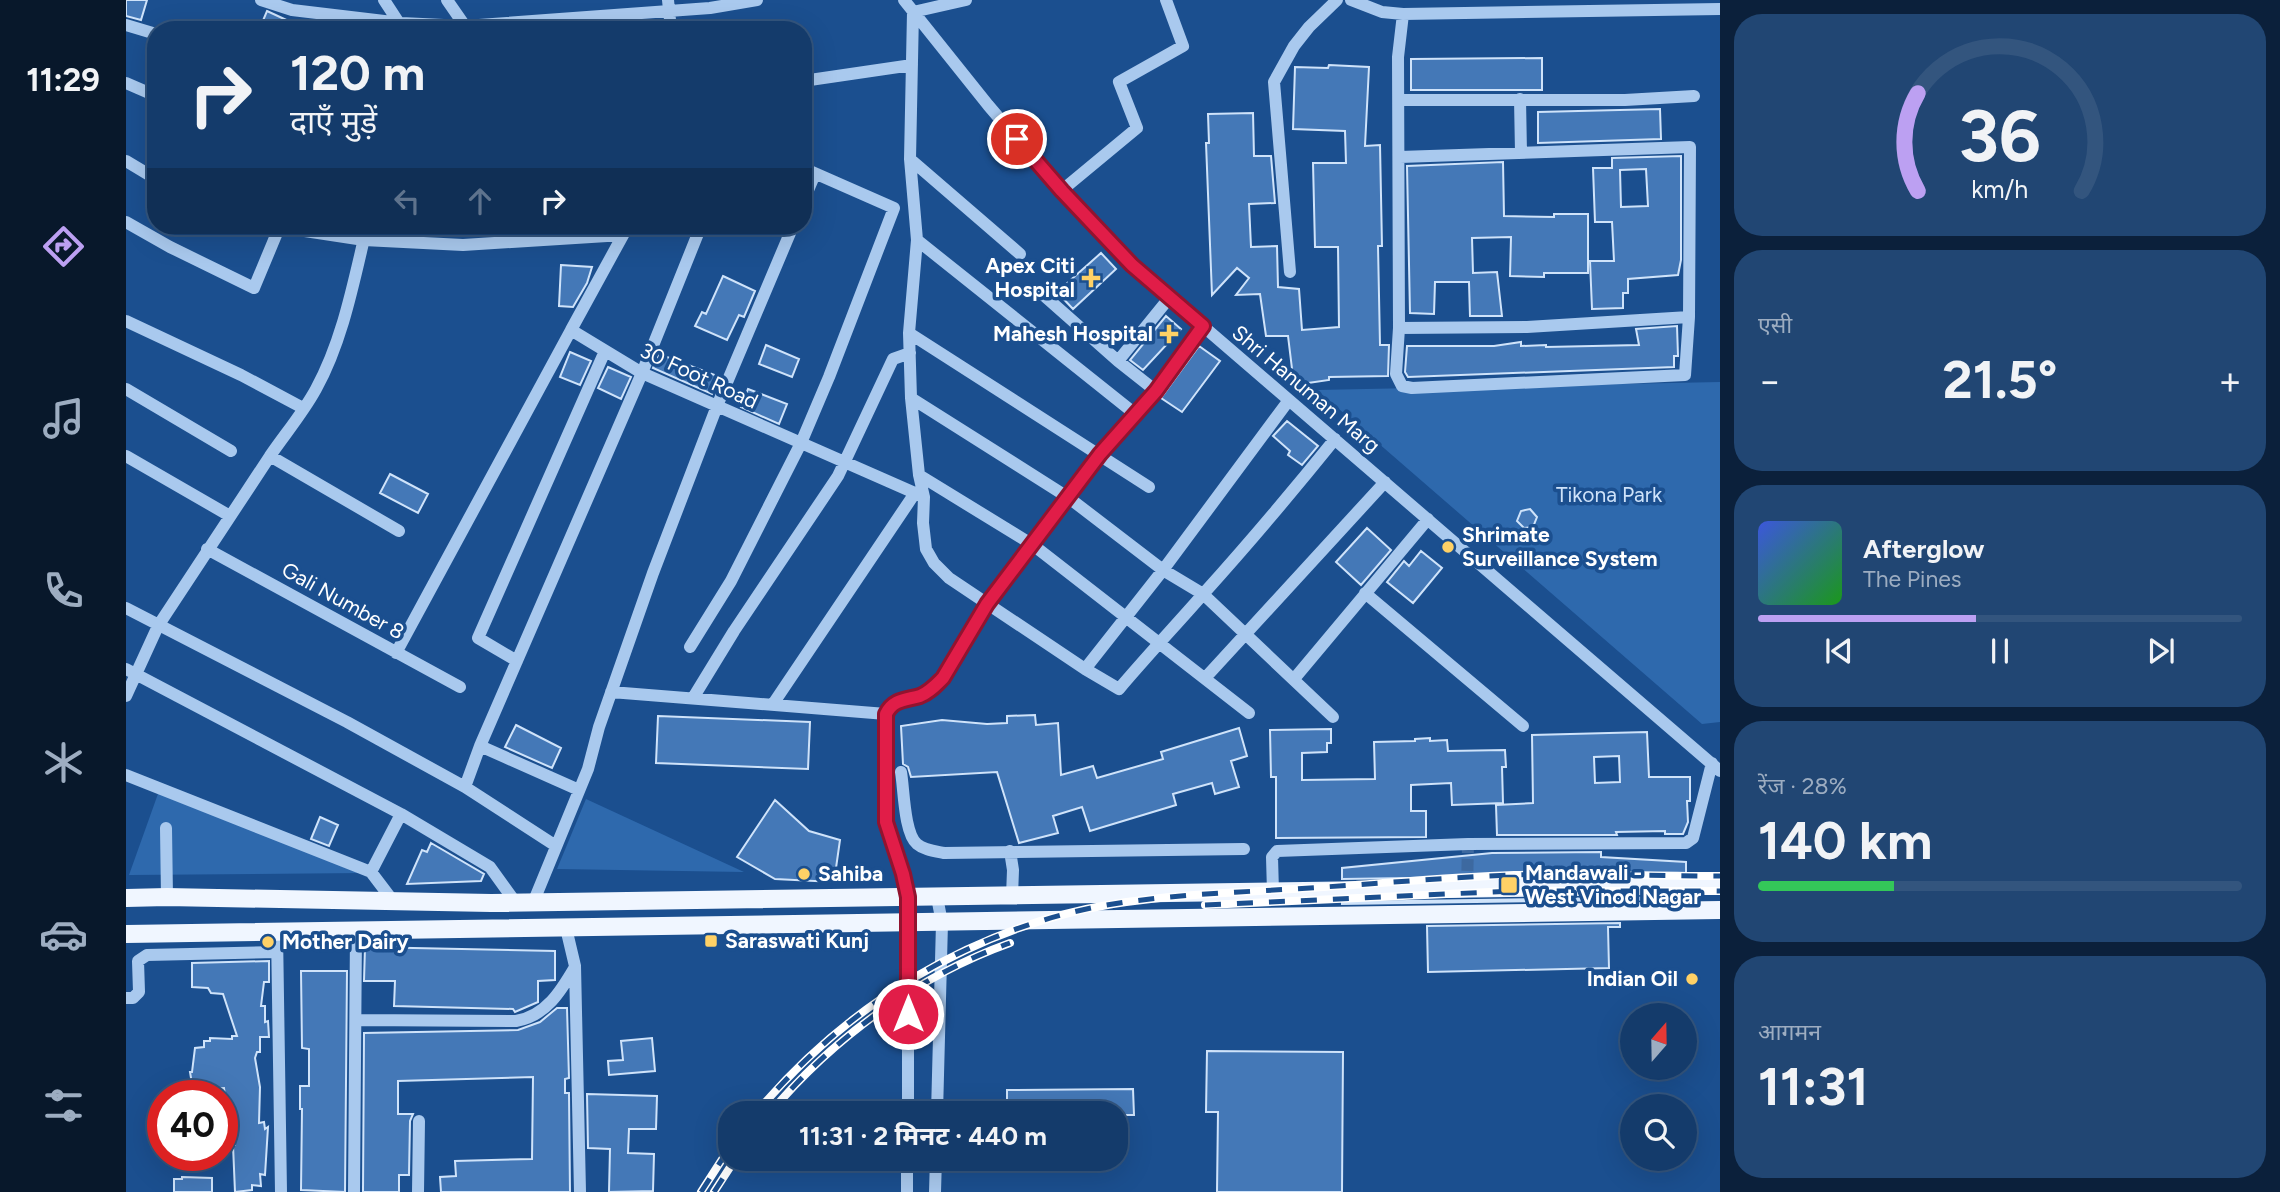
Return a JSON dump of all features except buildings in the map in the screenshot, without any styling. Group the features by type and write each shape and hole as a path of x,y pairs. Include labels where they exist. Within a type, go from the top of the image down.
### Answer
{"main road":[{"path":"126,898 525,903 1720,886"},
{"path":"1547,888 1548,913"},
{"path":"126,934 1720,910"}],"street":[{"path":"261,0 292,10 363,21"},
{"path":"384,0 397,21"},
{"path":"447,0 462,21"},
{"path":"513,21 668,5 710,8 757,0"},
{"name":"Shri Hanuman Marg","path":"904,0 988,105 1062,191 1132,265 1716,767"},
{"path":"966,0 913,12 910,159 917,240 909,333 911,398 926,549 934,563 949,578 987,604 1119,689 1335,439"},
{"path":"1062,191 1137,128 1119,82 1183,46 1166,0"},
{"path":"1290,272 1274,82 1294,46 1337,0"},
{"path":"1351,0 1382,12 1403,14 1577,5 1720,9"},
{"path":"1400,157 1690,147 1689,317 1685,375 1402,386 1396,374 1399,328 1398,57 1403,14"},
{"path":"126,25 147,31"},
{"path":"812,81 912,65"},
{"path":"126,83 147,92"},
{"path":"1400,100 1625,100 1694,96"},
{"path":"1520,99 1521,153"},
{"path":"910,159 1020,254"},
{"path":"126,161 147,174"},
{"path":"812,172 894,208 914,210"},
{"path":"690,647 731,581 801,443 894,208"},
{"path":"126,222 147,234"},
{"path":"149,235 254,288 272,235"},
{"path":"330,235 364,240 463,245 571,235"},
{"path":"126,696 131,672 158,626 315,391 342,323 365,235"},
{"path":"396,653 622,235"},
{"path":"465,787 480,746 642,373 697,235"},
{"path":"131,672 401,814 490,867 525,903 556,846 579,790 653,573 717,406 789,235"},
{"path":"917,240 1135,413"},
{"path":"1040,292 1118,362 1156,391"},
{"path":"1118,362 1170,297"},
{"path":"1399,328 1527,327 1689,317"},
{"path":"126,321 241,375 303,408"},
{"path":"908,1101 908,897 886,822 886,714 889,707 901,700 922,695 934,688 943,678 987,604 1100,454 1156,391 1203,326"},
{"name":"30 Foot Road","path":"571,330 642,373 919,495"},
{"path":"909,333 1149,487"},
{"path":"517,661 478,638 605,351"},
{"path":"694,698 722,650 838,476 893,359 910,353"},
{"path":"126,389 230,451"},
{"path":"911,398 1069,498 1163,570 1203,594 1333,717"},
{"path":"1085,669 1163,570 1289,400"},
{"path":"126,456 230,516"},
{"path":"270,456 399,531"},
{"path":"919,475 1033,545 1249,713"},
{"path":"1206,677 1385,482"},
{"path":"773,704 919,495"},
{"path":"1294,679 1428,519"},
{"name":"Gali Number 8","path":"207,549 460,687"},
{"path":"1365,593 1523,726"},
{"path":"126,608 347,722 465,787 556,846"},
{"path":"611,692 886,714"},
{"path":"480,746 579,790"},
{"path":"1273,892 1272,857 1277,851 1480,844 1686,843 1693,838 1716,767"},
{"path":"901,772 910,834 915,843 924,849 944,853 1244,849"},
{"path":"126,775 372,872 393,901"},
{"path":"372,872 401,814"},
{"path":"166,828 167,897"},
{"path":"1010,851 1012,896"},
{"path":"937,897 942,923 937,1101"},
{"path":"566,928 575,967 580,1192"},
{"path":"354,1192 356,931"},
{"path":"277,932 281,1192"},
{"path":"126,998 133,998 139,992 138,961 147,955 277,952"},
{"path":"356,1020 528,1020 552,1002 575,967"},
{"path":"418,1192 419,1121"},
{"path":"907,1171 907,1192"},
{"path":"936,1171 936,1192"}],"green space":[{"name":"Tikona Park","path":"1720,382 1720,722 1702,724 1317,390"},
{"path":"159,791 363,873 129,875"},
{"path":"586,799 744,872 557,869"}],"tunnel":[{"path":"1467,889 1468,844"}],"railway":[{"path":"767,1101 830,1038 872,1005 916,977 962,952 1011,931 1061,915 1165,897 1467,877 1565,874 1720,876"},
{"path":"1205,905 1513,891 1720,891"},
{"path":"781,1101 821,1059 879,1012 943,973 1010,943"},
{"path":"701,1192 718,1166"},
{"path":"714,1192 728,1171"}],"place":[{"name":"Apex Citi Hospital","path":"1091,278"},
{"name":"Mahesh Hospital","path":"1169,334"},
{"name":"Shrimate Surveillance System","path":"1448,547"},
{"name":"Sahiba","path":"804,874"},
{"name":"Mandawali - West Vinod Nagar","path":"1509,885"},
{"name":"Saraswati Kunj","path":"711,941"},
{"name":"Mother Dairy","path":"268,942"},
{"name":"Indian Oil","path":"1692,979"}],"route":[{"path":"908,1014 908,897 886,822 884,717 889,707 901,700 922,695 934,688 943,678 987,604 1100,454 1156,391 1203,326 1132,265 1017,139"}]}
